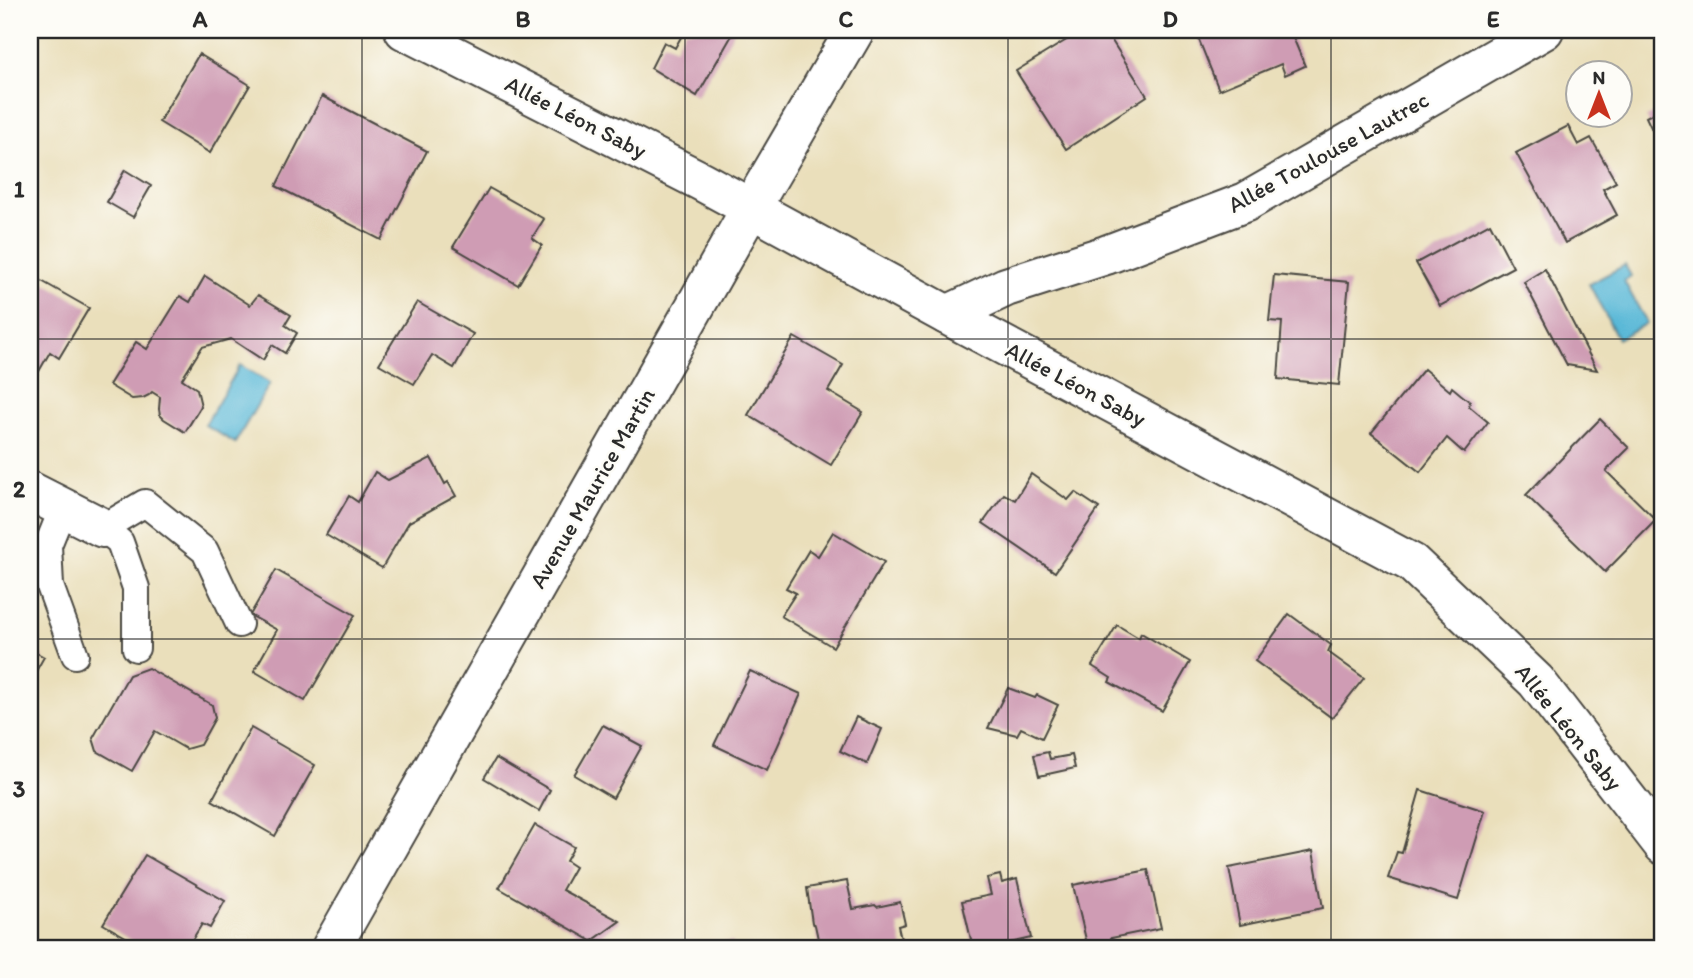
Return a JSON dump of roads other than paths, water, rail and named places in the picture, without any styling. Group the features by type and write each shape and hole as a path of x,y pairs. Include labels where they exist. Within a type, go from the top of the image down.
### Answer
{"street":[{"name":"Allée Léon Saby","path":"404,30 751,208 1412,563 1536,681 1663,845"},
{"name":"Avenue Maurice Martin","path":"331,948 855,30"},
{"name":"Allée Toulouse Lautrec","path":"947,315 1006,287 1106,256 1246,202 1544,30"},
{"path":"30,491 103,528"}],"lane":[{"path":"136,648 136,588 120,542 103,528 145,503 205,551 239,624"},
{"path":"63,508 48,545 50,586 75,655"}],"water":[{"path":"1625,265 1631,276 1624,281 1647,323 1618,339 1589,284"},
{"path":"240,365 270,383 235,443 205,425"}]}
